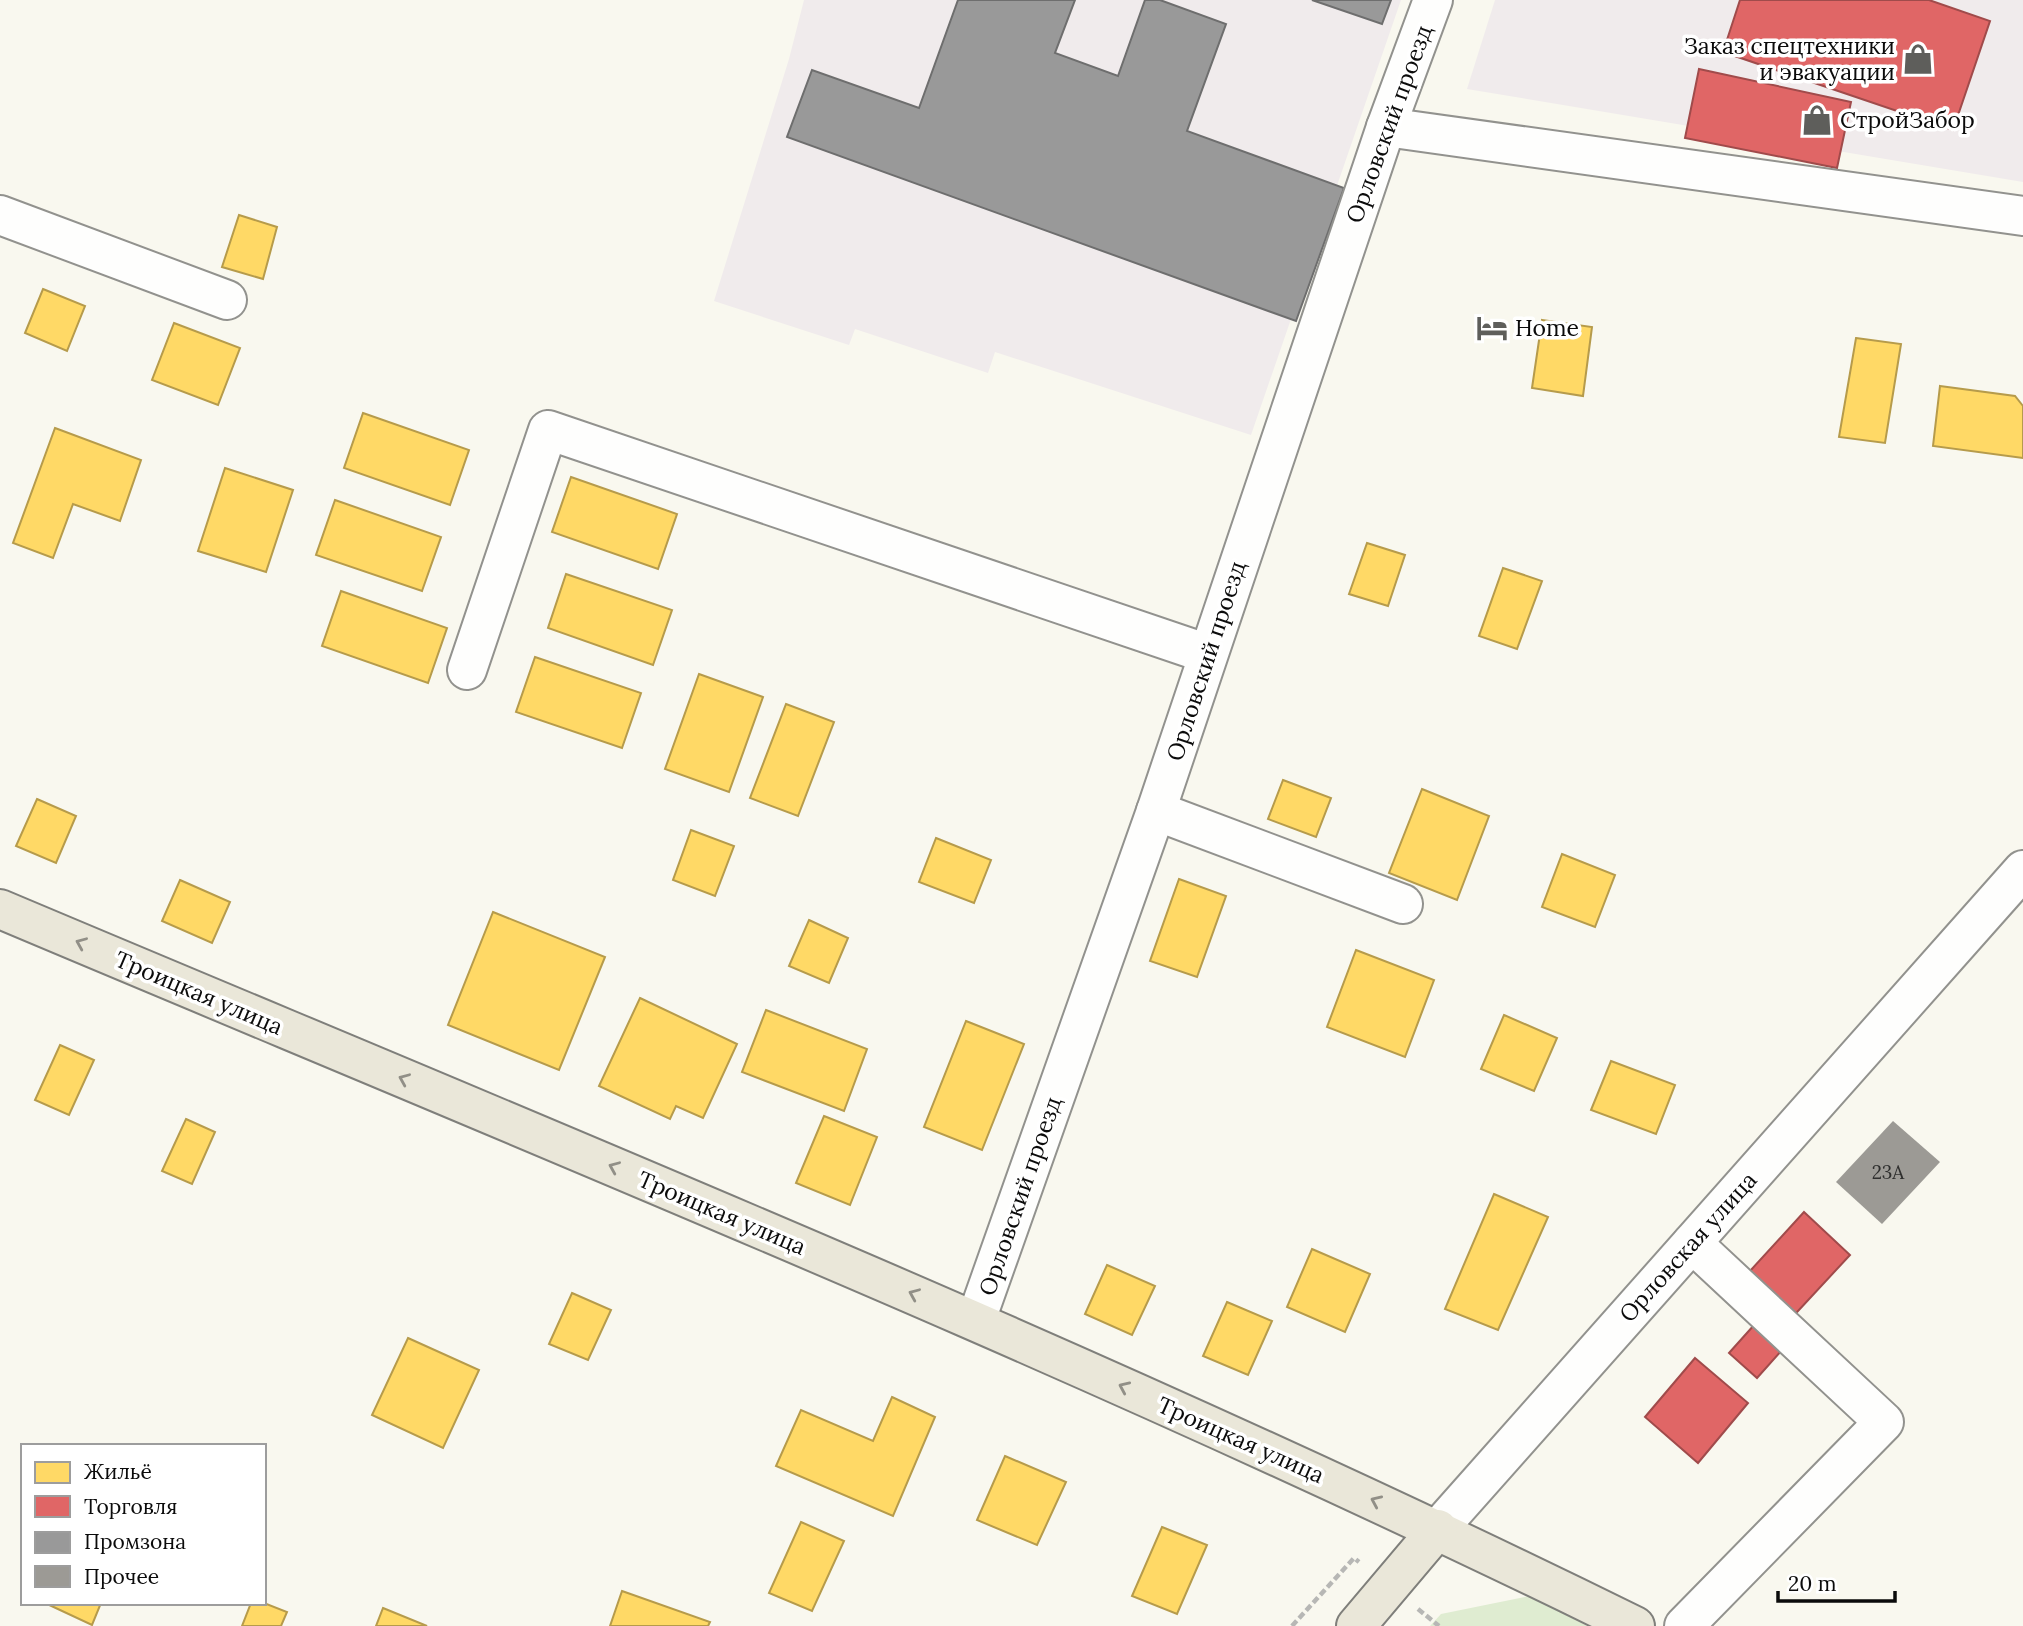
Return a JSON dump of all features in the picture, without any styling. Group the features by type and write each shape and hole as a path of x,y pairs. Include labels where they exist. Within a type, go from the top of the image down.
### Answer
{"main road":[{"name":"Троицкая улица","path":"0,909 976,1320 1438,1529 1635,1626"},
{"name":"Орловская улица","path":"1356,1626 1438,1529"}],"street":[{"name":"Орловский проезд","path":"976,1320 1156,811 1386,127 1433,0"},
{"path":"1386,127 2023,216"},
{"path":"0,215 227,300"},
{"path":"467,670 548,430 1208,654"},
{"path":"1156,811 1403,904"},
{"name":"Орловская улица","path":"1438,1529 2023,870"},
{"path":"1684,1626 1884,1422 1692,1243"}],"shaded area":[{"path":"804,0 1401,0 1251,435 995,352 988,373 855,329 849,345 714,301 789,59"},
{"path":"1495,0 2023,0 2023,182 1467,89"}],"green space":[{"path":"1534,1595 1587,1626 1430,1626 1441,1614"}],"building: Жильё":[{"path":"239,215 277,227 263,279 222,267"},
{"path":"43,289 85,306 67,351 25,333"},
{"path":"1542,320 1592,327 1583,396 1532,388"},
{"path":"174,323 240,348 218,405 152,380"},
{"path":"1856,338 1901,344 1885,443 1839,437"},
{"path":"1940,386 2015,396 2023,406 2023,458 1933,446"},
{"path":"363,413 469,450 450,505 344,468"},
{"path":"55,428 141,460 120,521 73,504 53,558 13,543"},
{"path":"225,468 293,490 266,572 198,551"},
{"path":"571,477 677,514 658,569 552,532"},
{"path":"335,500 441,537 422,591 316,555"},
{"path":"1367,543 1405,555 1388,606 1349,594"},
{"path":"1503,568 1542,581 1517,649 1479,636"},
{"path":"566,574 672,610 653,665 548,628"},
{"path":"341,591 447,628 428,683 322,646"},
{"path":"535,657 641,693 622,748 516,712"},
{"path":"699,674 763,697 729,792 665,769"},
{"path":"786,704 834,722 798,816 750,798"},
{"path":"1283,780 1331,798 1316,837 1268,819"},
{"path":"1422,789 1489,816 1457,900 1389,873"},
{"path":"37,799 76,816 56,863 16,846"},
{"path":"691,830 734,846 715,896 673,880"},
{"path":"936,838 991,860 974,903 919,882"},
{"path":"1562,854 1615,875 1595,927 1542,907"},
{"path":"1179,879 1226,896 1197,977 1150,961"},
{"path":"180,880 230,902 212,943 162,921"},
{"path":"493,912 605,957 559,1070 448,1025"},
{"path":"809,920 848,938 829,983 789,966"},
{"path":"1356,950 1434,980 1405,1057 1327,1027"},
{"path":"640,998 737,1044 703,1118 676,1106 670,1119 599,1086"},
{"path":"766,1010 867,1049 844,1111 742,1072"},
{"path":"1504,1015 1557,1038 1534,1091 1481,1069"},
{"path":"966,1021 1024,1044 982,1150 924,1127"},
{"path":"60,1045 94,1060 69,1115 35,1100"},
{"path":"1611,1061 1675,1085 1656,1134 1591,1110"},
{"path":"824,1116 877,1137 850,1205 796,1183"},
{"path":"186,1119 215,1132 192,1184 162,1171"},
{"path":"1494,1194 1548,1217 1498,1330 1445,1309"},
{"path":"1312,1249 1370,1274 1345,1332 1287,1307"},
{"path":"1107,1265 1155,1286 1132,1335 1085,1314"},
{"path":"572,1293 611,1310 588,1360 549,1344"},
{"path":"1227,1302 1272,1321 1248,1375 1203,1356"},
{"path":"408,1338 479,1370 443,1448 372,1415"},
{"path":"892,1397 935,1417 893,1516 776,1466 801,1410 873,1441"},
{"path":"1005,1456 1066,1482 1037,1545 977,1520"},
{"path":"801,1522 844,1541 812,1611 769,1593"},
{"path":"1162,1527 1207,1545 1177,1614 1132,1596"},
{"path":"622,1591 710,1622 708,1626 610,1626"},
{"path":"266,1604 287,1612 281,1626 242,1626 250,1605"},
{"path":"49,1605 100,1605 92,1625"},
{"path":"383,1608 427,1626 376,1626"}],"building: Торговля":[{"path":"1740,0 1929,0 1990,21 1953,130 1723,52"},
{"path":"1699,69 1851,102 1837,168 1685,138"},
{"path":"1804,1212 1850,1255 1785,1325 1739,1283"},
{"path":"1755,1324 1783,1349 1757,1378 1729,1353"},
{"path":"1695,1358 1748,1403 1698,1463 1645,1417"}],"building: Промзона":[{"path":"958,0 1075,0 1055,53 1118,76 1145,0 1160,0 1226,24 1187,131 1344,188 1296,321 787,137 812,70 919,108"},
{"path":"1312,0 1391,0 1382,24"}],"building: Прочее":[{"path":"1893,1121 1940,1162 1882,1224 1836,1182"}],"place":[{"name":"Заказ спецтехники и эвакуации","path":"1918,59"},
{"name":"СтройЗабор","path":"1817,120"},
{"name":"Home","path":"1492,328"}]}
